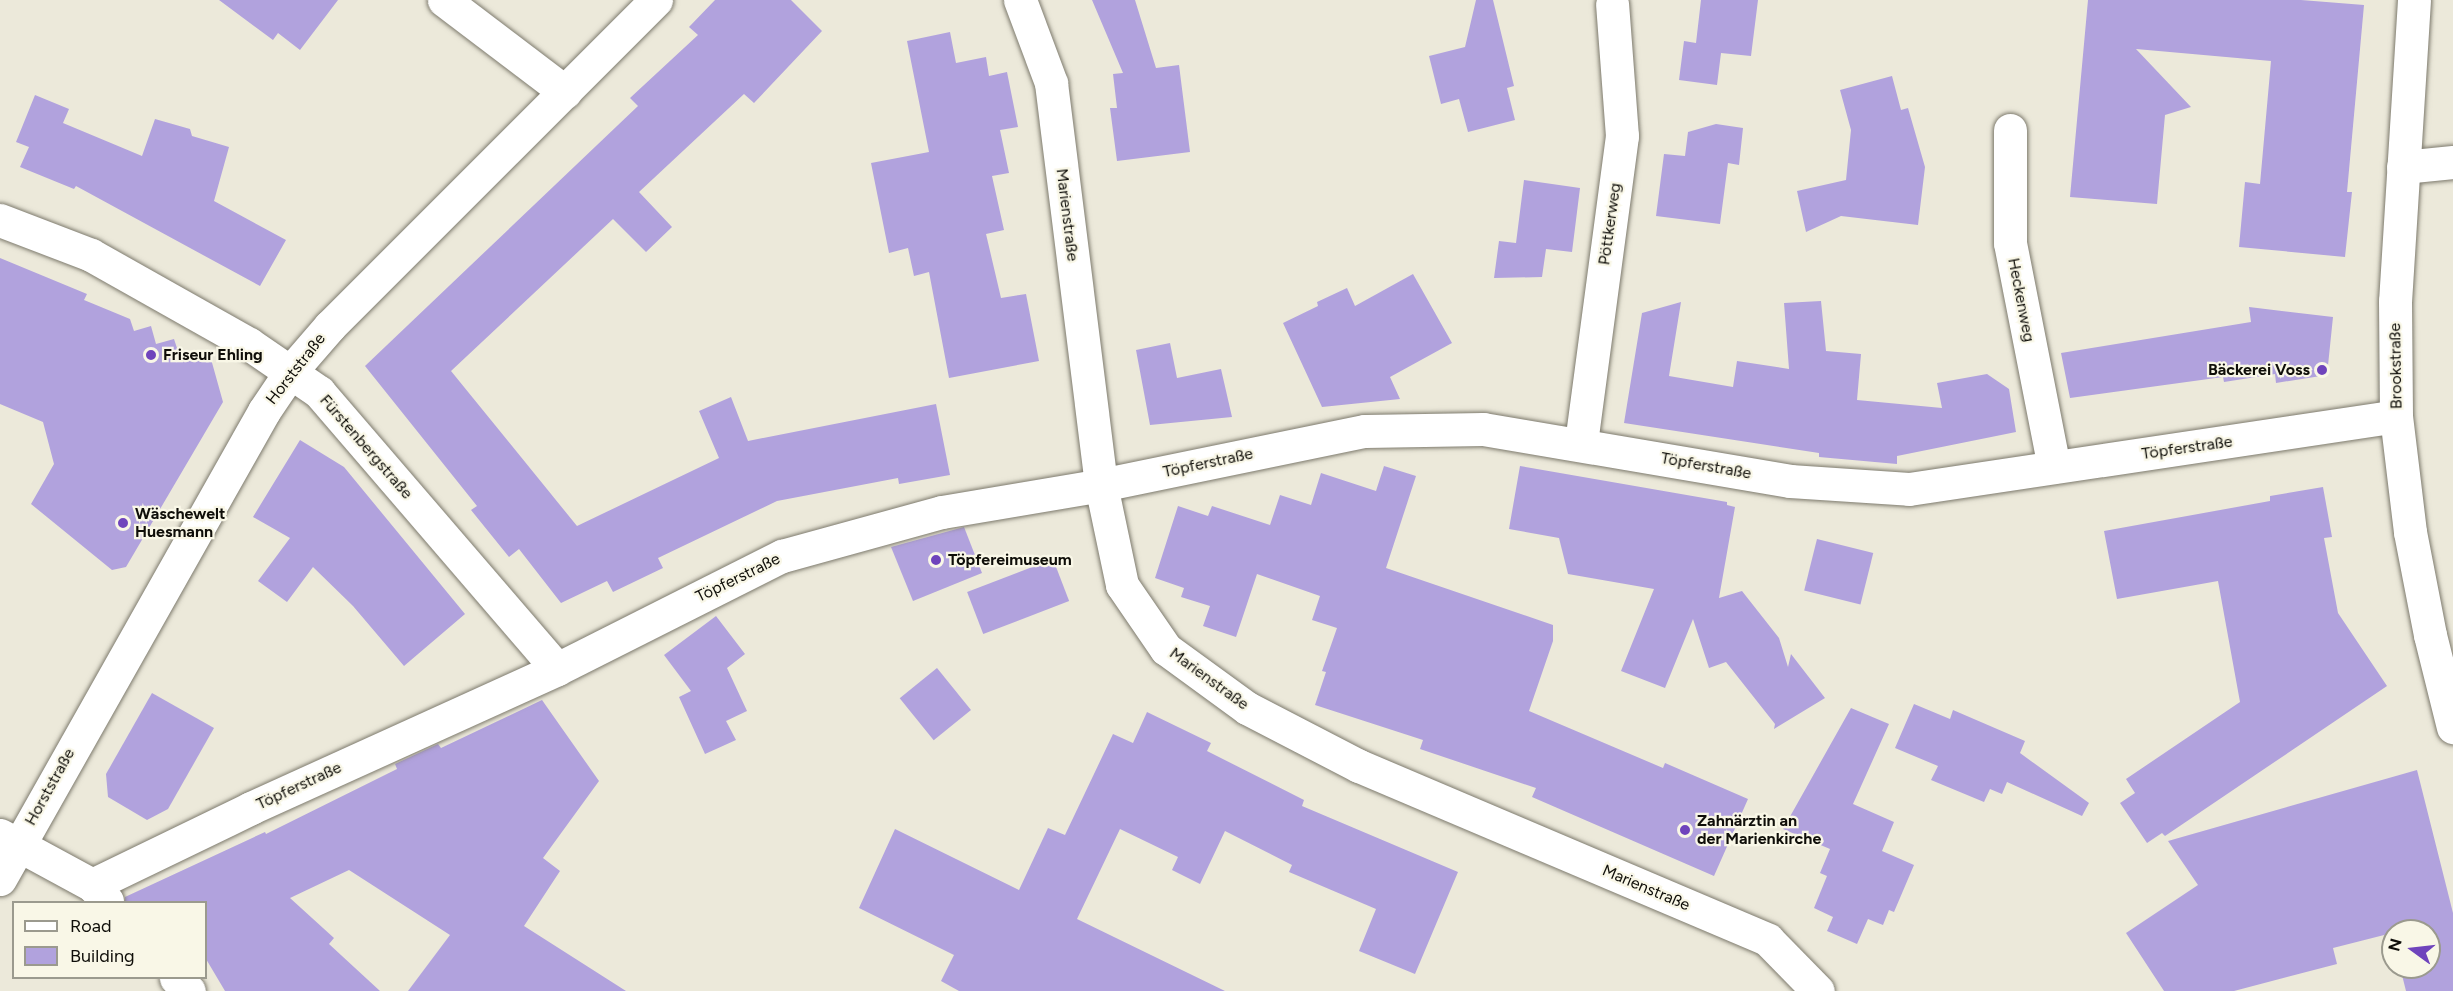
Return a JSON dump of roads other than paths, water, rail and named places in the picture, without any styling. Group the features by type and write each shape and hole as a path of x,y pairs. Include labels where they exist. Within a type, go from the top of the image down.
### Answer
{"street":[{"path":"444,0 565,92"},
{"name":"Horststraße","path":"0,879 9,840 258,422 291,371 330,326 656,0"},
{"name":"Marienstraße","path":"1020,0 1051,83 1101,485 1122,585 1166,649 1247,708 1359,766 1768,940 1818,991"},
{"name":"Brookstraße","path":"2414,0 2395,301 2396,416 2410,532 2430,635 2453,727"},
{"name":"Pöttkerweg","path":"1581,444 1622,136 1612,4"},
{"name":"Heckenweg","path":"2010,130 2010,243 2054,467"},
{"path":"2403,167 2453,162"},
{"name":"Fürstenbergstraße","path":"0,220 91,255 249,344 319,392 557,669"},
{"name":"Töpferstraße","path":"100,894 251,808 557,669 782,556 942,512 1101,485 1365,430 1483,429 1790,481 1909,489 2396,416"},
{"path":"9,840 100,894"},
{"path":"177,979 189,991"}],"place":[{"name":"Friseur Ehling","path":"151,355"},
{"name":"Bäckerei Voss","path":"2322,370"},
{"name":"Wäschewelt Huesmann","path":"123,523"},
{"name":"Töpfereimuseum","path":"936,560"},
{"name":"Zahnärztin an der Marienkirche","path":"1685,830"}]}
